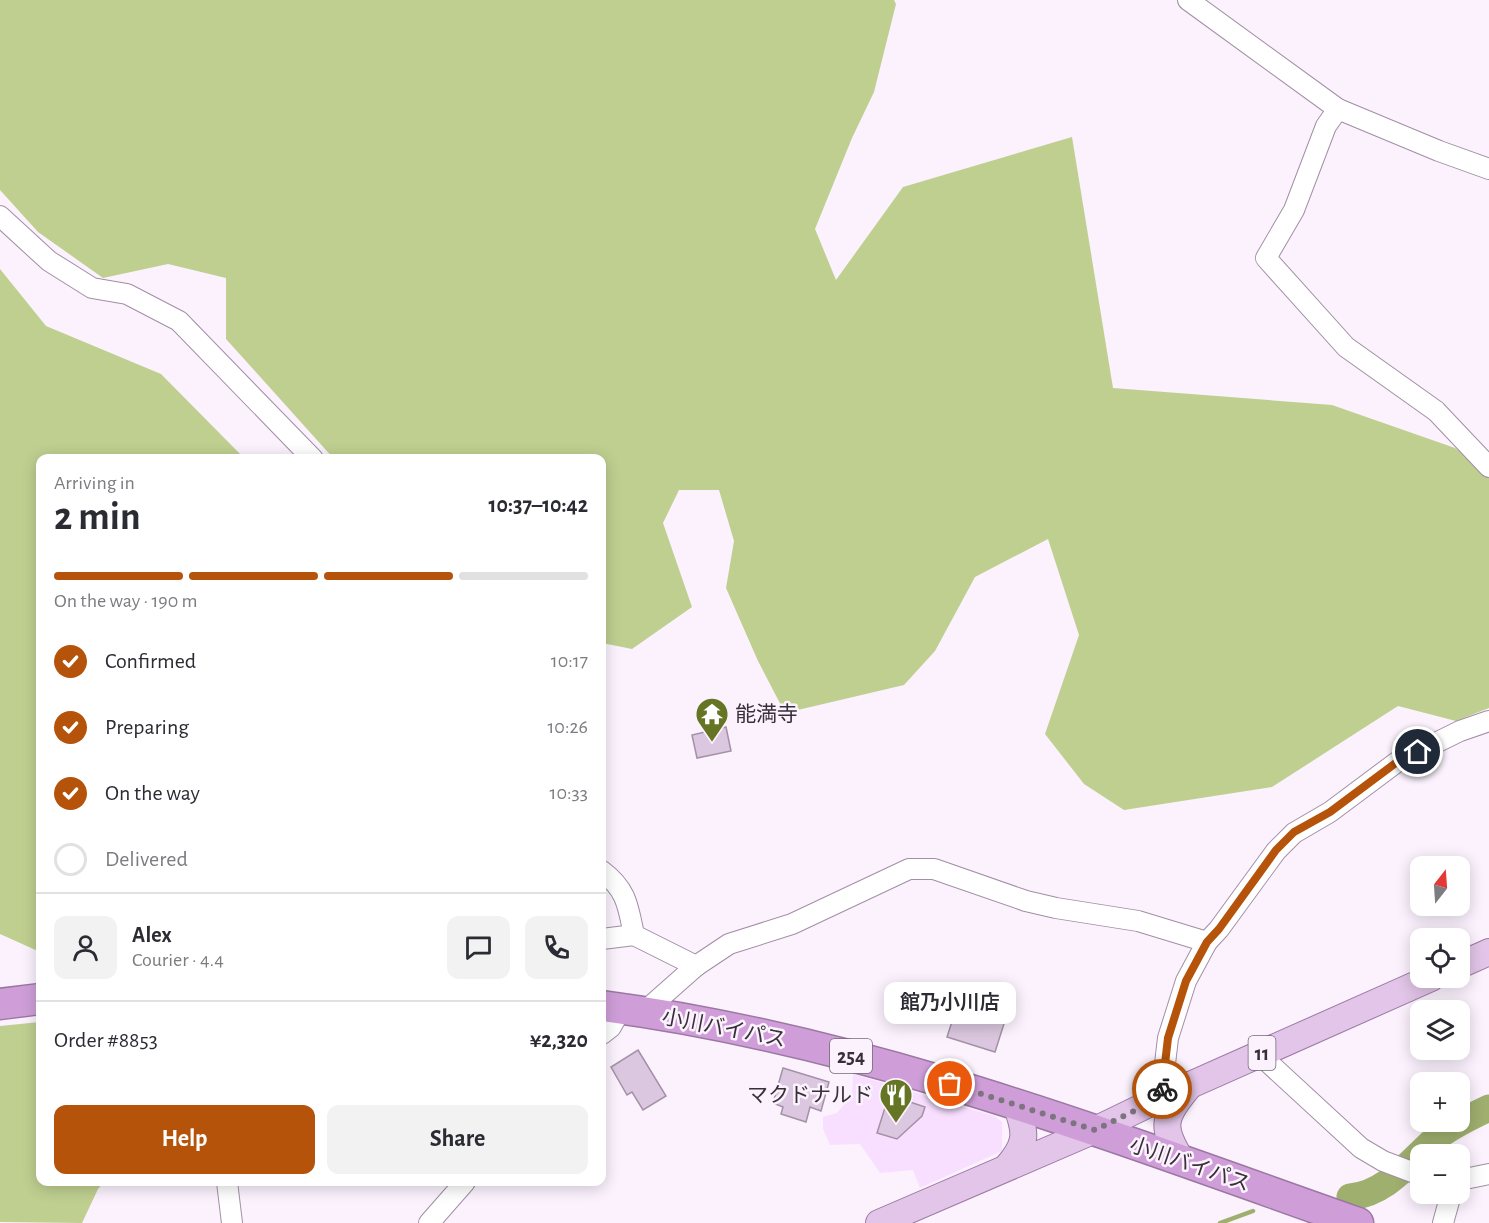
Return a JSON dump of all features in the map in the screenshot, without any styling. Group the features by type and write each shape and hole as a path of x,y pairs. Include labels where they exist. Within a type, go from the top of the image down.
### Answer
{"highway":[{"path":"0,1004 36,1000"},
{"name":"小川バイパス","path":"622,1009 814,1047 906,1071 1095,1130 1358,1223"}],"main road":[{"path":"1470,961 1489,952"},
{"name":"11","path":"879,1223 1095,1130 1161,1098 1410,987"},
{"path":"1182,1161 1168,1140 1166,1130 1174,1105 1190,1085"},
{"path":"1007,1167 1019,1154 1024,1140 1024,1129 1016,1105"}],"street":[{"path":"1188,0 1338,109 1489,169"},
{"path":"1338,109 1326,126 1294,210 1266,258 1346,347 1436,411 1489,467"},
{"path":"0,216 49,261 92,288 127,294 179,321 308,454"},
{"path":"1161,1098 1168,1038 1186,981 1207,942 1219,929 1276,850 1294,832 1330,812 1397,762 1460,731 1489,721"},
{"path":"606,1031 611,1028 622,1009 729,944 792,924 909,868 934,869 1026,901 1137,921 1207,942"},
{"path":"606,874 616,882 626,898 634,935"},
{"path":"606,938 634,935 696,966"},
{"path":"1259,1054 1361,1148 1383,1161 1410,1172"},
{"path":"1470,1178 1489,1174"},
{"path":"227,1186 232,1223"},
{"path":"429,1223 461,1186"},
{"path":"1443,1223 1448,1204"}],"shaded area":[{"path":"853,1074 994,1116 1002,1122 1002,1151 920,1188 913,1170 880,1173 860,1144 830,1145 823,1129 823,1117 837,1113 852,1095"}],"green space":[{"path":"0,0 894,0 896,4 874,92 852,138 815,229 836,280 903,187 1072,137 1113,388 1332,405 1455,448 1489,473 1489,708 1456,721 1398,706 1272,787 1124,810 1084,784 1045,734 1079,635 1048,539 975,577 935,651 904,685 785,713 758,661 726,588 734,541 719,490 679,490 663,523 692,607 632,649 606,644 606,454 330,454 226,339 226,278 168,264 103,278 38,232 0,190"},
{"path":"0,269 46,326 161,374 240,454 36,454 36,950 0,934"},
{"path":"36,1022 36,1186 101,1186 82,1223 0,1222 0,1026"}],"building":[{"name":"能満寺","path":"726,727 731,751 697,758 692,735"},
{"path":"959,1000 975,1005 976,1001 1008,1011 995,1052 947,1037"},
{"path":"638,1050 666,1096 643,1110 632,1092 627,1095 611,1067"},
{"path":"783,1068 829,1082 821,1111 810,1107 806,1122 781,1114 783,1107 773,1103"},
{"name":"マクドナルド","path":"889,1095 925,1107 922,1116 897,1139 877,1133"}],"waterway":[{"path":"1350,1197 1364,1194 1388,1182 1440,1135 1489,1108"},
{"path":"1220,1223 1253,1211"}],"way so far":[{"path":"950,1084 1095,1130 1161,1098 1162,1089"}],"place":[{"name":"能満寺","path":"712,743"},
{"name":"館乃小川店","path":"950,1084"},
{"name":"マクドナルド","path":"896,1124"}],"route":[{"path":"1162,1089 1168,1038 1186,981 1207,942 1253,884 1276,850 1294,832 1330,812 1397,762 1418,752"}]}
